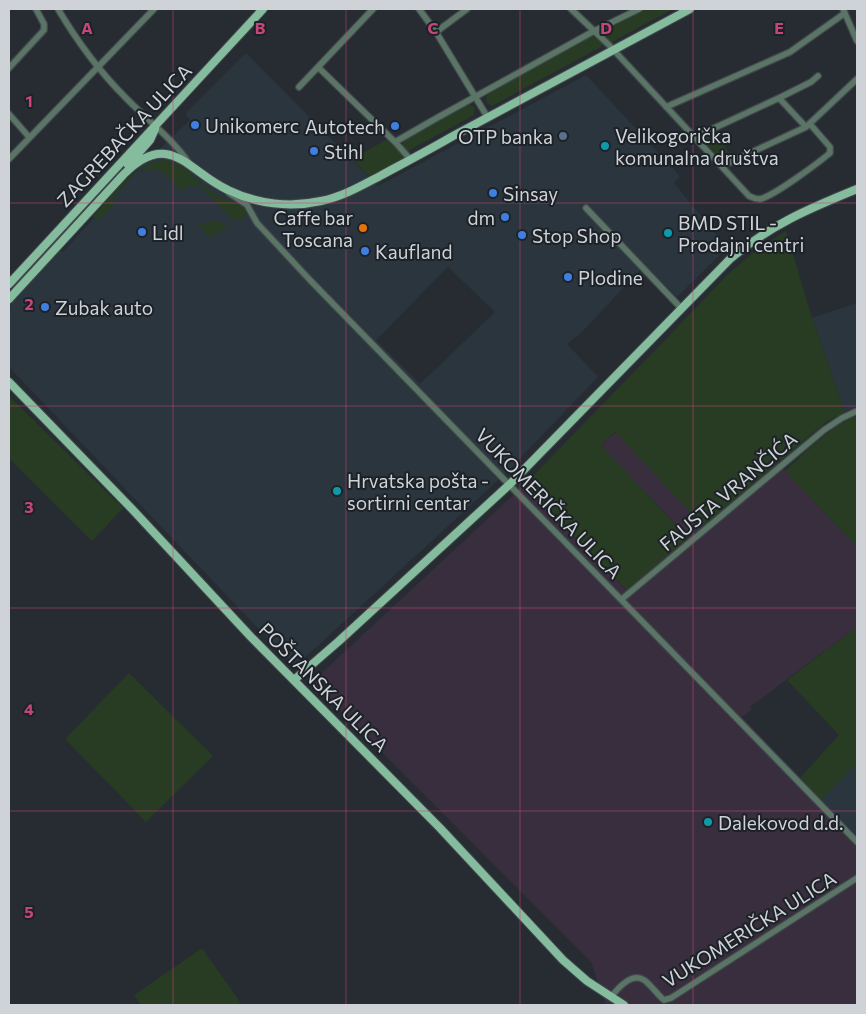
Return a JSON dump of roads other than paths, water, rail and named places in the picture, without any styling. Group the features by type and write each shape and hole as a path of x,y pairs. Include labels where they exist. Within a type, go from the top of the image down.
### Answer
{"main road":[{"name":"ZAGREBAČKA ULICA","path":"9,284 263,9"},
{"name":"ZAGREBAČKA ULICA","path":"9,299 130,168 144,158 171,155 189,163 221,187 257,201 276,204 306,204 342,195 411,160 690,9"},
{"path":"109,190 124,168 150,140 155,126"},
{"path":"294,680 510,484 730,259 758,237 799,213 857,189"},
{"name":"POŠTANSKA ULICA","path":"9,382 132,509 214,598 440,828 563,960 587,981 624,1005"}],"street":[{"path":"9,68 44,30 44,24 36,9"},
{"path":"58,9 83,49 98,68 180,150 189,163"},
{"path":"9,159 154,9"},
{"path":"299,87 373,9"},
{"path":"419,9 436,32 488,118"},
{"path":"436,32 466,9"},
{"path":"571,9 613,50 749,196 759,199 790,182 831,151 830,147 779,98"},
{"path":"395,142 594,31 639,9"},
{"path":"666,107 790,52 844,11 857,40"},
{"path":"318,67 411,160"},
{"path":"694,137 779,98 811,82 818,76"},
{"path":"722,166 808,126 857,79"},
{"path":"9,114 29,137"},
{"name":"VUKOMERIČKA ULICA","path":"221,187 248,205 253,217 309,279 857,842"},
{"path":"586,208 681,308"},
{"name":"FAUSTA VRANČIĆA","path":"622,599 833,423 857,411"},
{"name":"VUKOMERIČKA ULICA","path":"611,997 631,978 638,978 644,980 664,1000 671,998 857,878"}],"place":[{"name":"Unikomerc","path":"195,125"},
{"name":"Autotech","path":"395,126"},
{"name":"OTP banka","path":"563,136"},
{"name":"Velikogorička komunalna društva","path":"605,146"},
{"name":"Stihl","path":"314,151"},
{"name":"Sinsay","path":"493,193"},
{"name":"dm","path":"505,217"},
{"name":"Caffe bar Toscana","path":"363,228"},
{"name":"Lidl","path":"142,232"},
{"name":"BMD STIL - Prodajni centri","path":"668,233"},
{"name":"Stop Shop","path":"522,235"},
{"name":"Kaufland","path":"365,251"},
{"name":"Plodine","path":"568,277"},
{"name":"Zubak auto","path":"45,307"},
{"name":"Hrvatska pošta - sortirni centar","path":"337,491"},
{"name":"Dalekovod d.d.","path":"708,822"}]}
